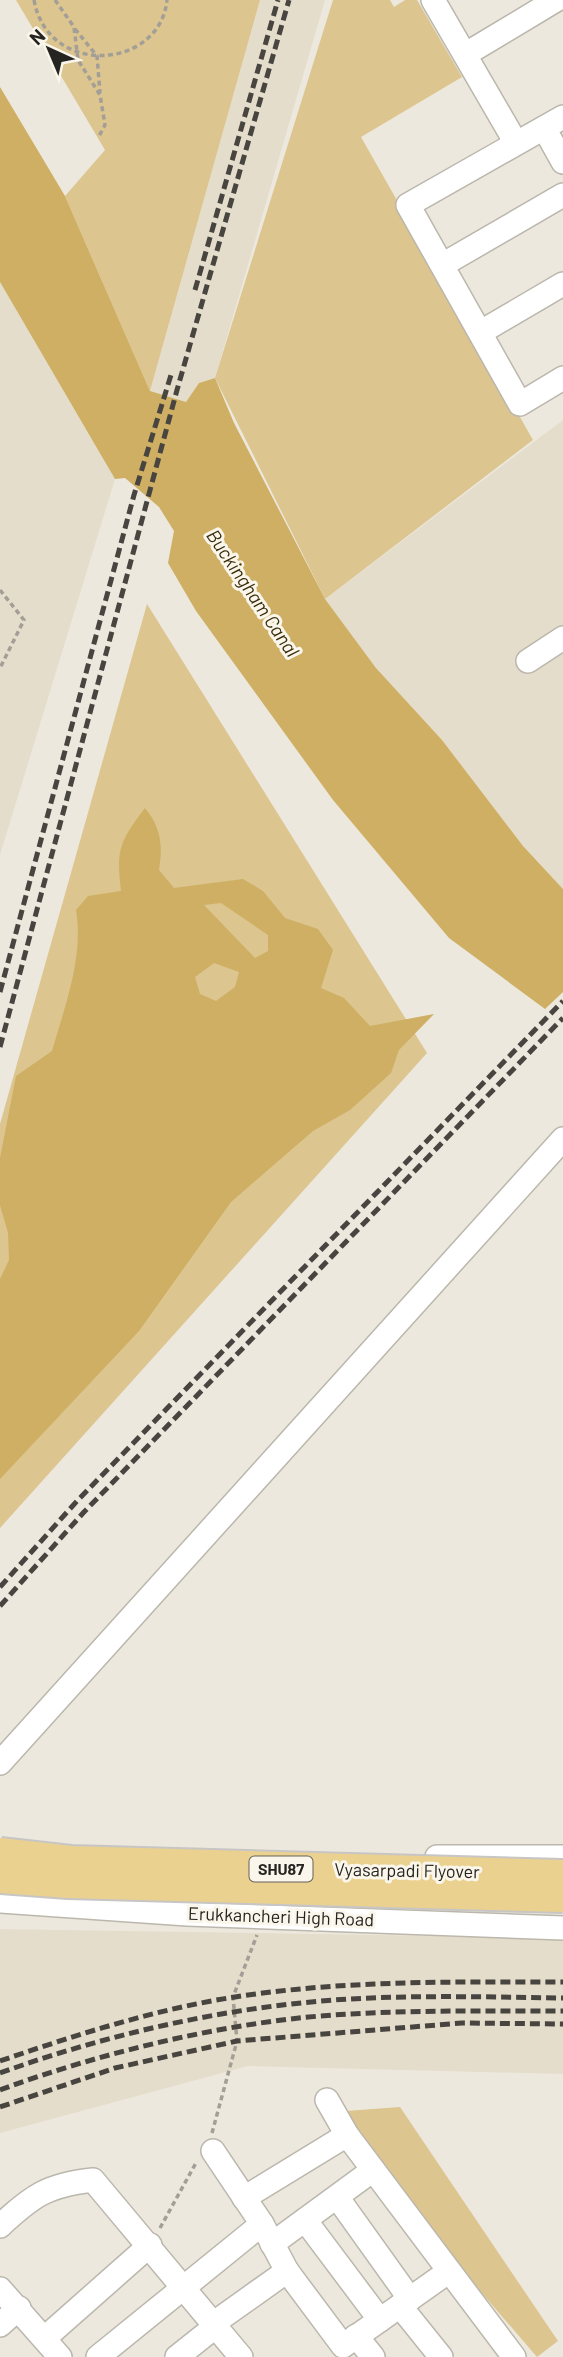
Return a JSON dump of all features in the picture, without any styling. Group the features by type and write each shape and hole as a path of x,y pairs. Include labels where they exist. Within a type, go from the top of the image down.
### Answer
{"main road":[{"name":"Vyasarpadi Flyover","path":"0,1852 71,1860 256,1868 563,1874"},
{"name":"Vyasarpadi Flyover","path":"0,1879 68,1884 563,1898"}],"street":[{"path":"433,0 516,143"},
{"path":"466,54 556,0"},
{"path":"563,162 553,122 408,205 520,404 563,378"},
{"path":"443,264 563,195"},
{"path":"481,332 563,284"},
{"path":"528,661 563,638"},
{"path":"0,1763 563,1139"},
{"path":"0,1841 187,1855 563,1857"},
{"path":"270,1917 277,1857"},
{"name":"Erukkancheri High Road","path":"0,1900 270,1917 563,1928"},
{"path":"327,2100 346,2135 514,2357"},
{"path":"244,2198 346,2135"},
{"path":"208,2147 267,2234 287,2271 343,2346 448,2272"},
{"path":"98,2357 183,2286 267,2234 305,2220 373,2170"},
{"path":"0,2225 38,2195 59,2184 93,2180 241,2357"},
{"path":"337,2197 441,2357"},
{"path":"305,2220 380,2320"},
{"path":"46,2337 150,2245"},
{"path":"177,2357 215,2324 287,2271"},
{"path":"0,2289 46,2337 60,2357"},
{"path":"0,2325 19,2308"},
{"path":"356,2336 373,2357"}],"path":[{"path":"34,0 40,20 63,46 78,54 97,56 130,50 154,29 167,0"},
{"path":"55,0 97,56 106,125 98,138"},
{"path":"74,27 83,71 100,95"},
{"path":"0,590 24,620 0,668"},
{"path":"150,2245 208,2147 237,2041 233,1997 270,1917"}],"shaded area":[{"path":"16,0 260,0 150,391 65,196 105,150"},
{"path":"260,0 325,0 215,378 199,383 186,402 150,391"},
{"path":"333,0 390,0 394,7 405,0 417,0 462,77 361,137 533,440 325,599 215,378"},
{"path":"0,282 115,479 0,855"},
{"path":"563,420 563,889 523,846 442,740 376,668 325,599"},
{"path":"147,604 427,1053 0,1528 0,1124"},
{"path":"0,1929 563,1938 563,2074 248,2066 0,2133"},
{"path":"400,2107 558,2341 537,2357 431,2234 346,2111"}],"water":[{"name":"Buckingham Canal","path":"0,87 65,196 150,391 186,402 199,383 215,378 234,423 325,599 376,668 442,740 523,846 563,889 563,992 545,1009 449,938 333,800 196,611 168,563 174,531 159,507 125,478 115,479 0,282"},
{"path":"145,808 158,830 161,845 159,870 174,888 243,879 263,891 285,918 318,929 333,950 321,988 344,998 370,1026 434,1014 399,1050 391,1073 350,1110 313,1131 231,1202 139,1331 0,1479 0,1279 9,1260 8,1233 0,1205 0,1158 16,1076 52,1051 75,963 78,927 76,910 88,896 121,891 119,865 122,846","holes":["221,903 268,935 268,951 255,958 204,905","214,963 239,972 235,987 216,1001 200,994 195,977"]}],"railway":[{"path":"195,290 278,0"},
{"path":"0,1047 177,390 289,0"},
{"path":"0,992 134,495 171,375"},
{"path":"0,1587 77,1501 563,1001"},
{"path":"0,1606 84,1512 563,1018"},
{"path":"0,2061 146,2016 205,2002 276,1991 440,1982 563,1982"},
{"path":"0,2073 128,2034 260,2008 376,1998 563,1998"},
{"path":"0,2090 128,2050 264,2022 378,2013 563,2011"},
{"path":"0,2107 115,2068 237,2041 462,2023 563,2024"}]}
